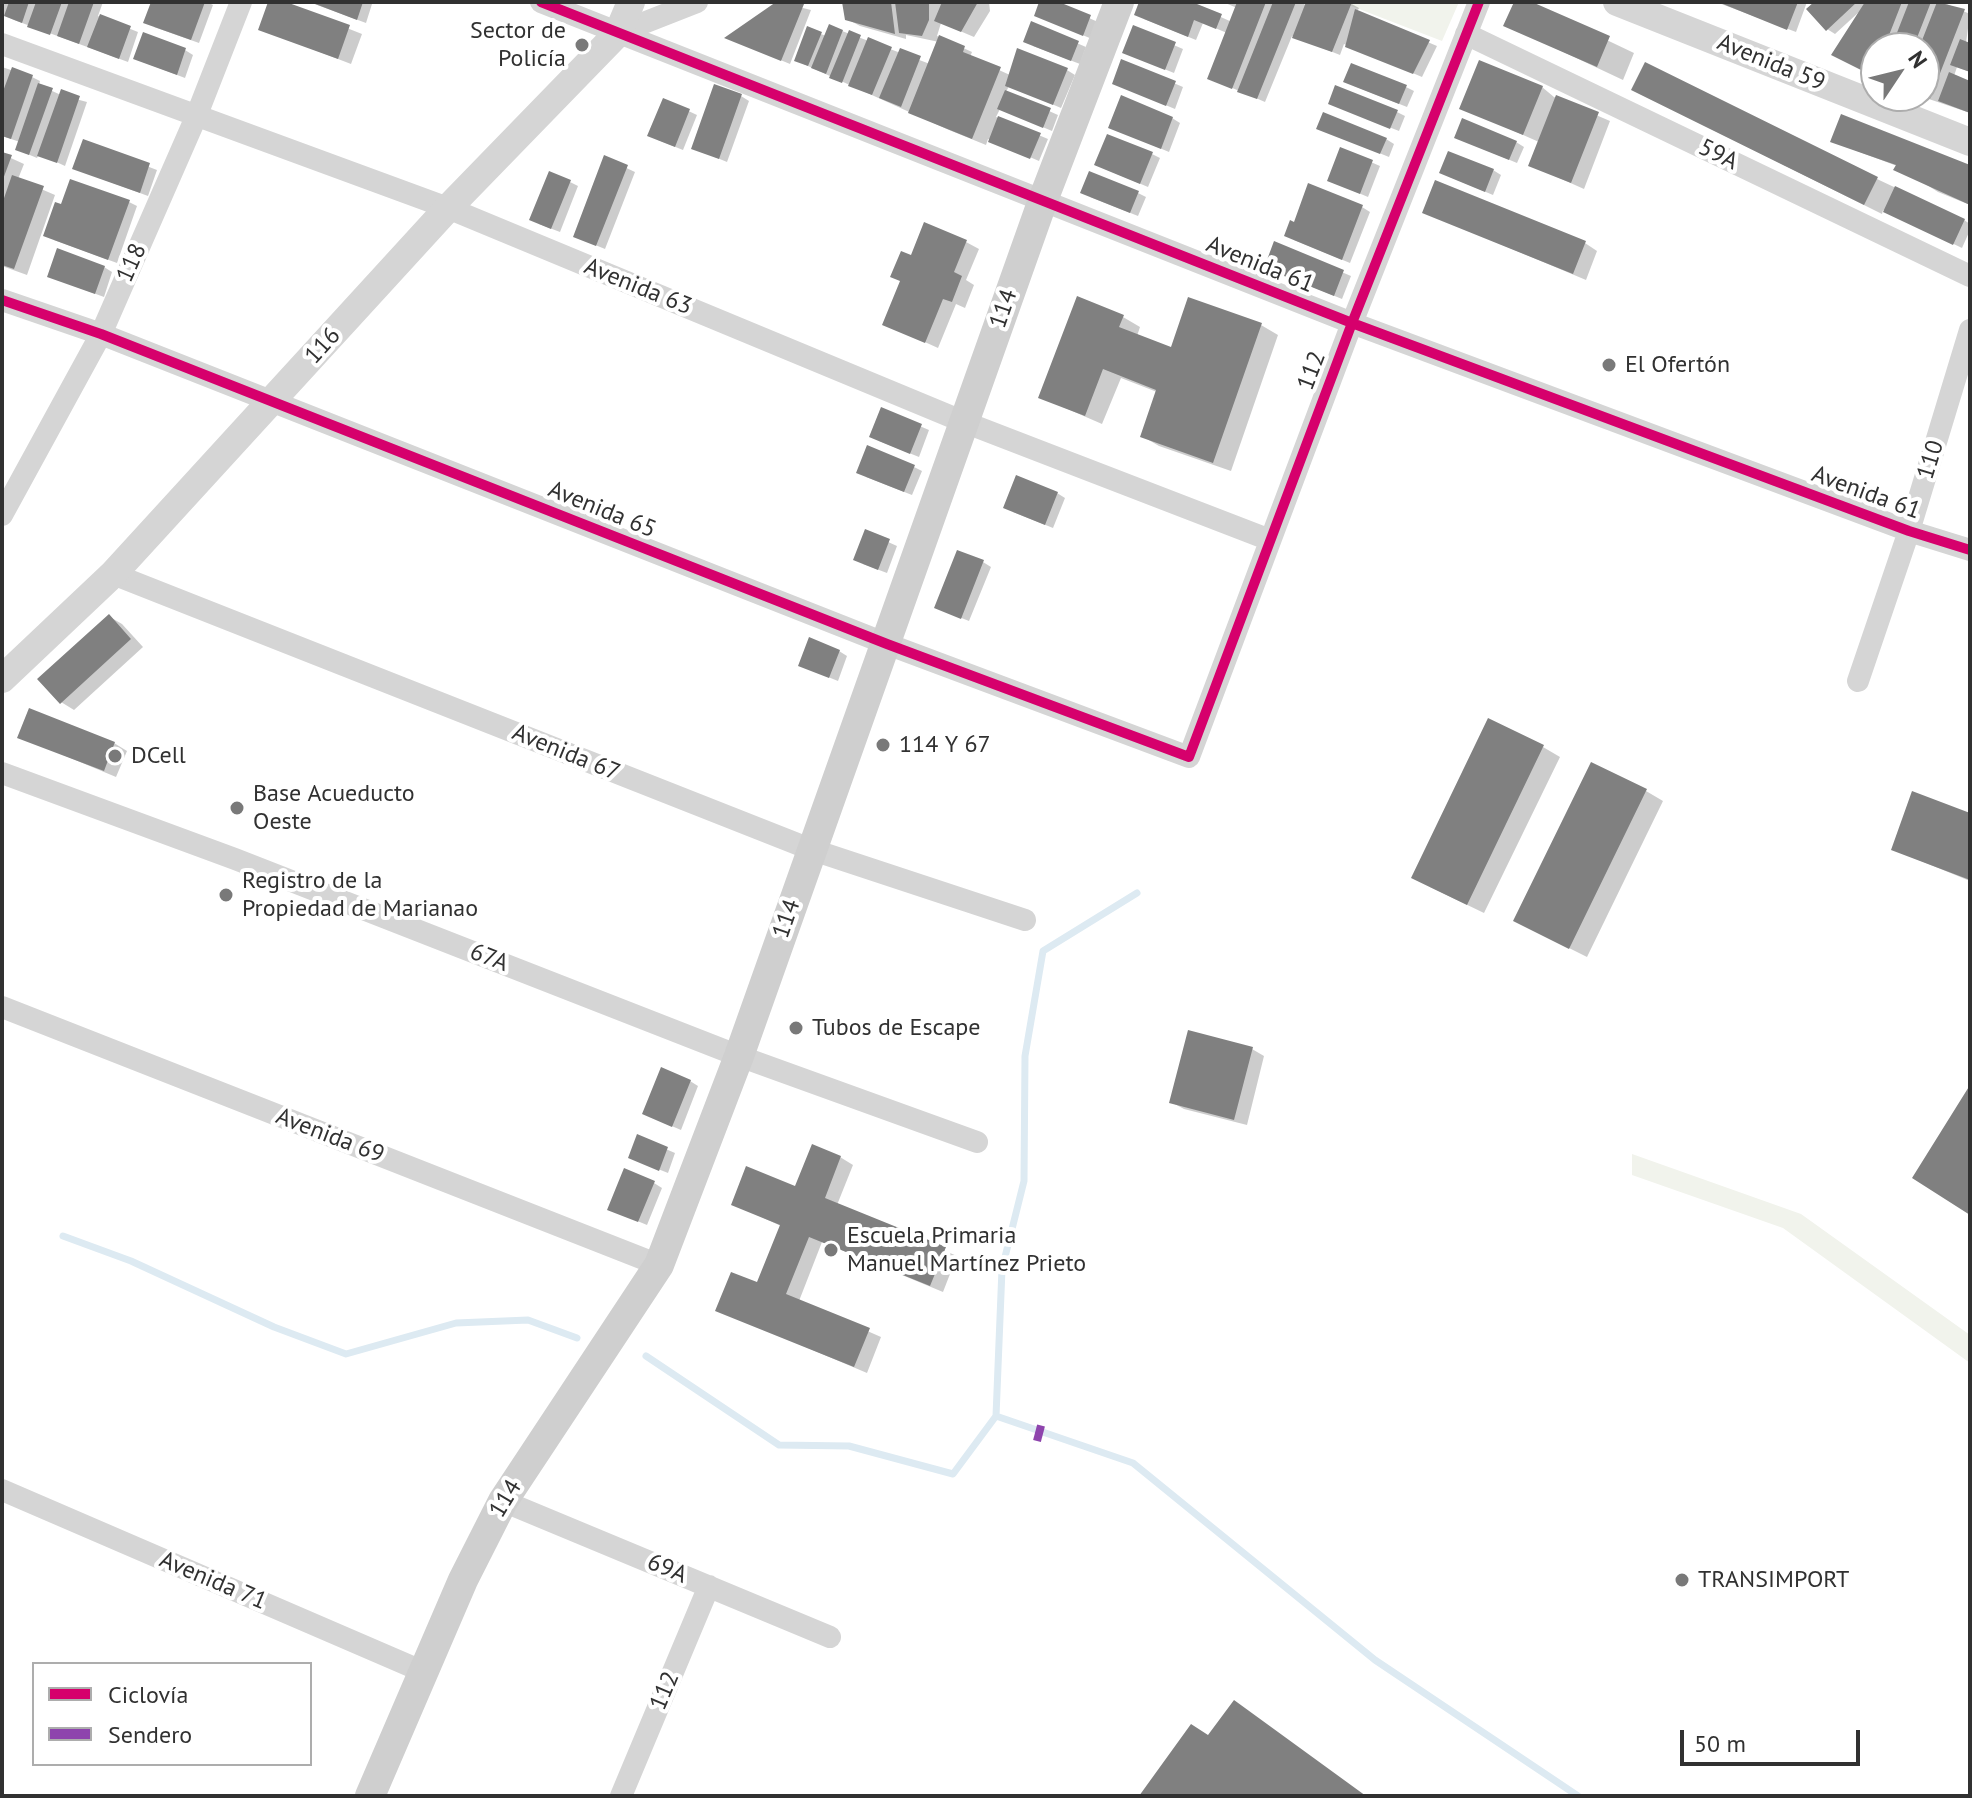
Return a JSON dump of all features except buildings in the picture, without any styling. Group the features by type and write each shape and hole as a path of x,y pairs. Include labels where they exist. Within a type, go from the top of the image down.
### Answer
{"main road":[{"name":"114","path":"370,1796 463,1580 503,1501 659,1265 739,1056 1043,200 1119,2"}],"street":[{"name":"118","path":"2,515 101,334 196,117 241,2"},
{"name":"Avenida 61","path":"541,2 1352,323 1909,531 1970,550"},
{"name":"116","path":"2,679 113,574 448,208 618,33 631,2"},
{"path":"618,33 697,2"},
{"name":"112","path":"1189,757 1352,323 1479,2"},
{"name":"Avenida 59","path":"1617,2 1970,142"},
{"name":"59A","path":"1466,34 1970,276"},
{"name":"Avenida 63","path":"2,44 448,208 964,422 1270,540"},
{"name":"Avenida 65","path":"2,300 101,334 887,644 1189,757"},
{"name":"110","path":"1858,681 1909,531 1970,330"},
{"name":"Avenida 67","path":"113,574 810,849 1025,920"},
{"name":"67A","path":"2,773 235,859 739,1056 977,1142"},
{"name":"Avenida 69","path":"2,1007 659,1265"},
{"name":"Avenida 71","path":"3,1493 424,1672"},
{"name":"69A","path":"503,1501 830,1637"},
{"name":"112","path":"621,1796 709,1586"}],"shaded area":[{"path":"1341,2 1459,2 1442,41"},
{"path":"1632,1154 1801,1214 1970,1335 1970,1363 1783,1228 1632,1175"}],"waterway":[{"path":"646,1356 779,1445 849,1446 953,1474 996,1416 1002,1269 1024,1181 1025,1056 1043,951 1137,893"},
{"path":"63,1236 131,1261 274,1327 346,1354 456,1323 528,1320 577,1338"},
{"path":"996,1416 1133,1463 1375,1660 1578,1796"}],"marked path":[{"path":"1037,1441 1043,1418"}],"cycle path":[{"path":"541,2 1352,323 1909,531 1970,550"},
{"path":"2,300 101,334 887,644 1189,757 1352,323 1479,2"}],"place":[{"name":"Sector de Policía","path":"582,45"},
{"name":"El Ofertón","path":"1609,365"},
{"name":"114 Y 67","path":"883,745"},
{"name":"DCell","path":"115,756"},
{"name":"Base Acueducto Oeste","path":"237,808"},
{"name":"Registro de la Propiedad de Marianao","path":"226,895"},
{"name":"Tubos de Escape","path":"796,1028"},
{"name":"Escuela Primaria Manuel Martínez Prieto","path":"831,1250"},
{"name":"TRANSIMPORT","path":"1682,1580"}]}
